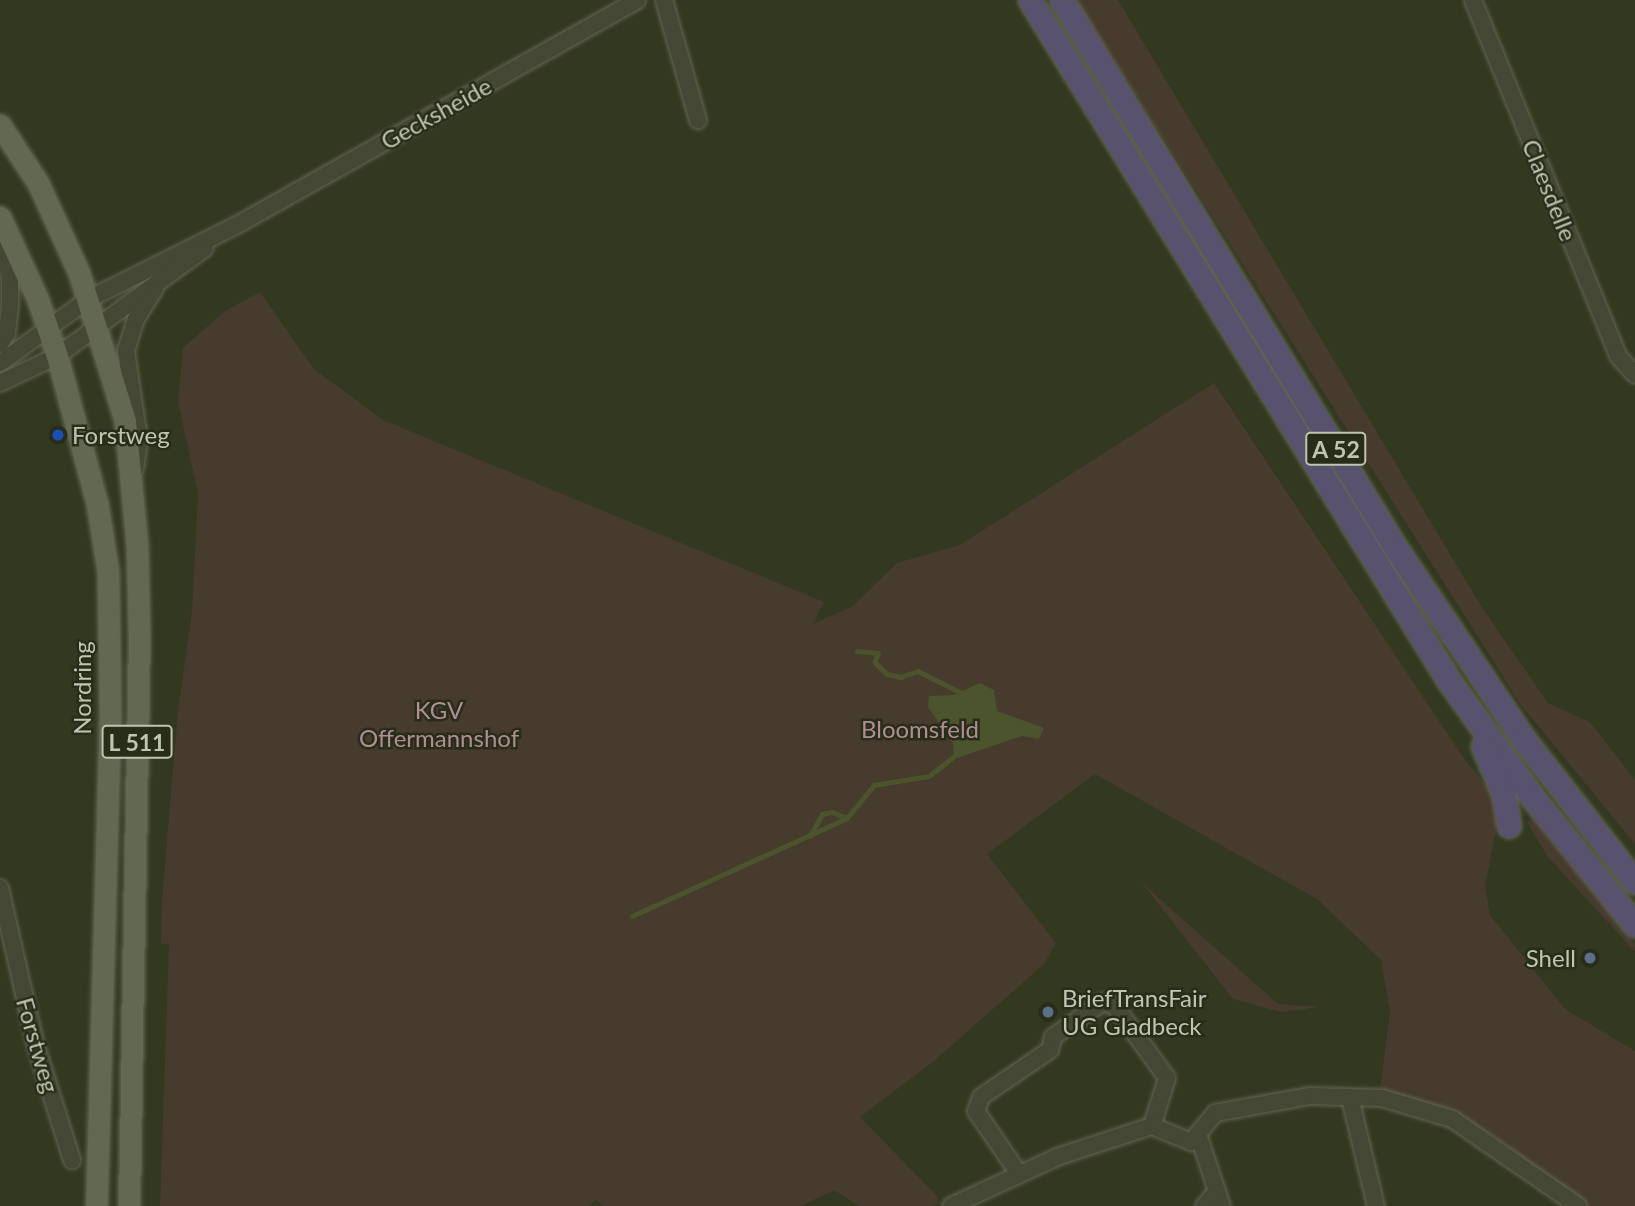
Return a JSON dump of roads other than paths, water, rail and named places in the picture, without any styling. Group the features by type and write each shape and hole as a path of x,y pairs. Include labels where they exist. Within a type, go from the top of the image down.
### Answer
{"highway":[{"name":"A 52","path":"1030,0 1449,681 1541,808 1635,925"},
{"name":"A 52","path":"1062,0 1395,547 1522,737 1635,882"},
{"path":"1449,681 1504,795 1509,826"}],"main road":[{"name":"L 511","path":"0,125 38,183 89,299 125,421 133,489 139,636 129,1206"},
{"name":"Nordring","path":"3,221 57,356 97,503 108,572 110,717 96,1206"}],"street":[{"name":"Gecksheide","path":"0,363 89,299 235,226 637,0"},
{"path":"664,0 698,120"},
{"name":"Claesdelle","path":"1473,0 1618,356 1635,375"},
{"path":"0,344 7,333 10,305 10,277 1,247 3,221"},
{"name":"Gecksheide","path":"0,383 57,356 235,226"},
{"path":"133,489 139,439 126,351 136,319 160,281"},
{"name":"Forstweg","path":"0,888 36,1046 72,1160"},
{"path":"1019,1174 976,1111 981,1097 1050,1050 1053,1037 1103,1002 1115,1006 1167,1078 1152,1125"},
{"path":"951,1206 1019,1174 1152,1125 1191,1142 1214,1113 1298,1098 1382,1098 1452,1119 1578,1206"},
{"path":"1350,1098 1376,1206"},
{"path":"1198,1134 1219,1198 1204,1206"}],"waterway":[{"path":"857,651 878,653 875,662 887,674 901,677 918,671 960,692"},
{"path":"632,916 847,818 874,785 929,776 953,757"},
{"path":"810,836 822,814 832,812 847,818"}],"place":[{"name":"Forstweg","path":"58,435"},
{"name":"Shell","path":"1590,958"},
{"name":"BriefTransFair UG Gladbeck","path":"1048,1012"}],"park label":[{"name":"KGV Offermannshof","path":"439,724"},
{"name":"Bloomsfeld","path":"920,729"}]}
